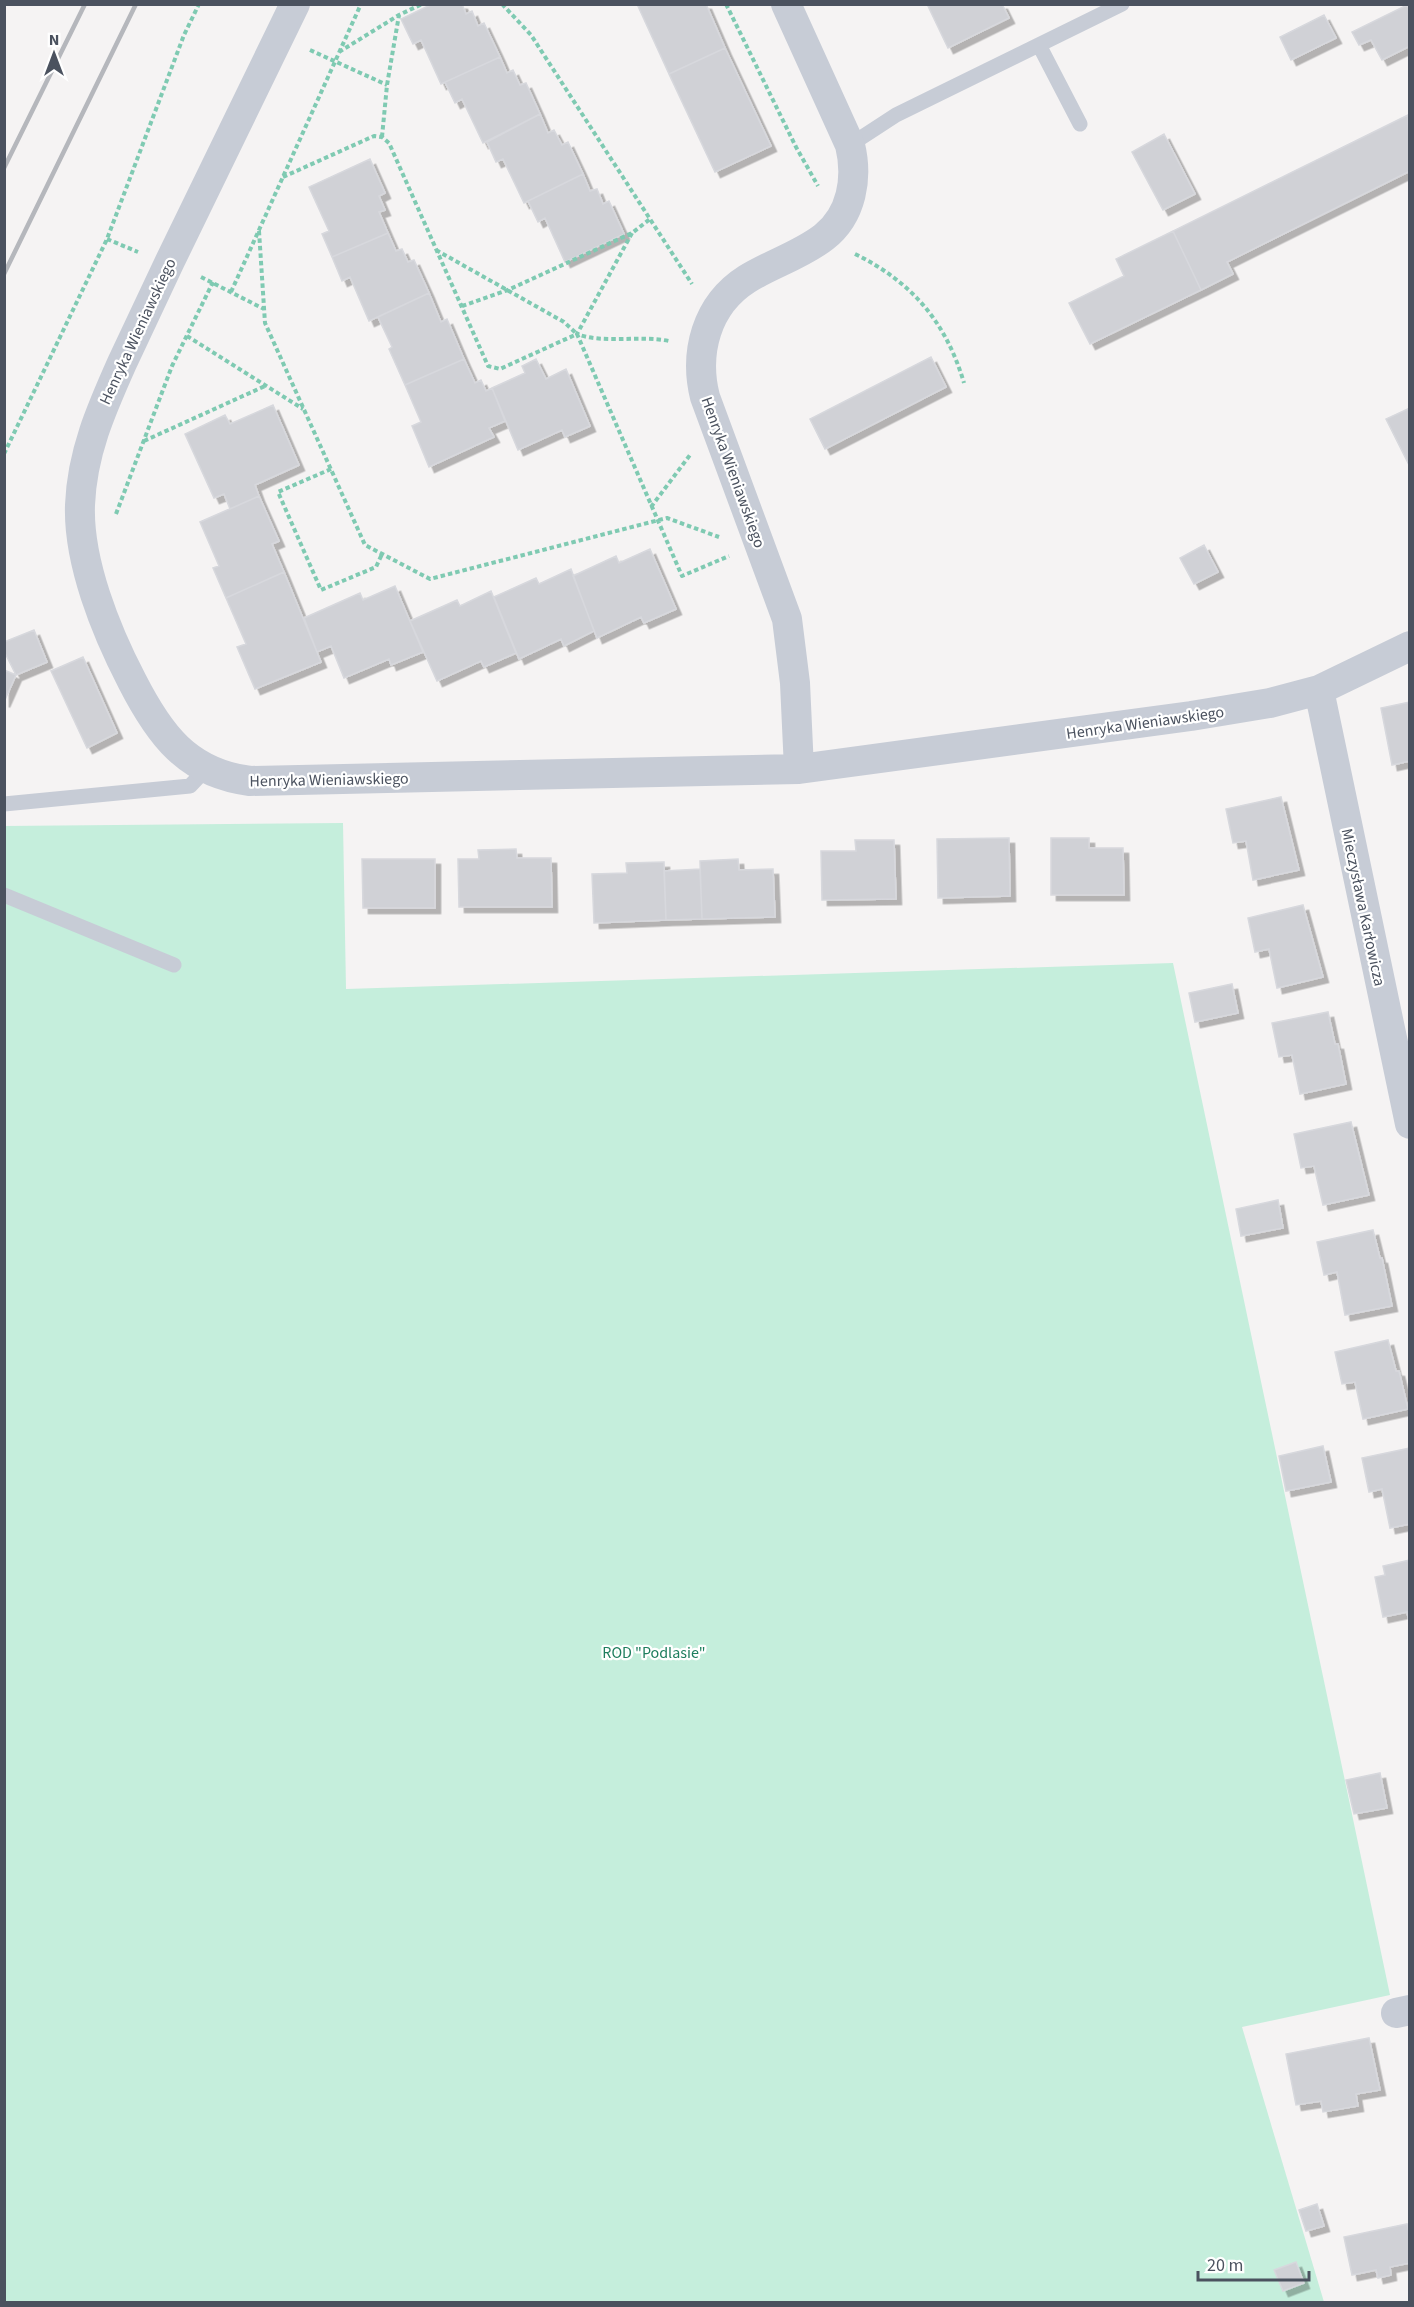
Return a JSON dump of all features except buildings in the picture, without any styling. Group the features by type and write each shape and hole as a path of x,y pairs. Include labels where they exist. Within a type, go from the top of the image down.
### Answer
{"street":[{"name":"Henryka Wieniawskiego","path":"295,4 151,300 98,417 90,439 81,485 82,540 98,598 118,651 143,703 159,727 182,753 206,769 235,779 269,781 800,768 1191,716 1270,703 1319,690 1410,646"},
{"path":"786,4 850,145 854,166 853,188 849,200 830,230"},
{"name":"Henryka Wieniawskiego","path":"800,768 795,683 787,619 751,546 720,437 701,381 702,347 710,322 719,306 746,280 830,230"},
{"name":"Mieczysława Karłowicza","path":"1319,690 1410,1124"}],"lane":[{"path":"850,145 896,115 1122,4"},
{"path":"1039,45 1080,124"},
{"path":"4,804 190,786 206,769"},
{"path":"4,895 174,965"}],"path":[{"path":"4,454 107,239 184,35 199,4"},
{"path":"231,292 361,4"},
{"path":"339,52 399,15 422,4"},
{"path":"502,4 531,35 695,289 719,306"},
{"path":"726,4 796,147 830,230 900,281 918,298 948,341 964,382"},
{"path":"382,137 387,85 399,15"},
{"path":"279,37 387,85"},
{"path":"283,177 374,136 382,137 389,143 488,366 500,369 577,334 632,233"},
{"path":"462,306 508,290 632,233 650,219"},
{"path":"259,231 265,323 365,545 430,579 666,518 751,546"},
{"path":"436,250 564,322 577,334 588,338 651,337 702,347"},
{"path":"112,524 172,366 213,282"},
{"path":"577,334 682,576 751,546"},
{"path":"187,336 304,410"},
{"path":"143,441 265,386"},
{"path":"651,507 697,445 720,437"},
{"path":"331,469 278,492 321,590 376,567 382,554"}],"green space":[{"name":"ROD \"Podlasie\"","path":"343,823 346,989 1173,963 1390,1995 1242,2027 1324,2302 5,2302 4,826"}],"railway":[{"path":"4,168 85,4"},
{"path":"4,274 136,4"}]}
